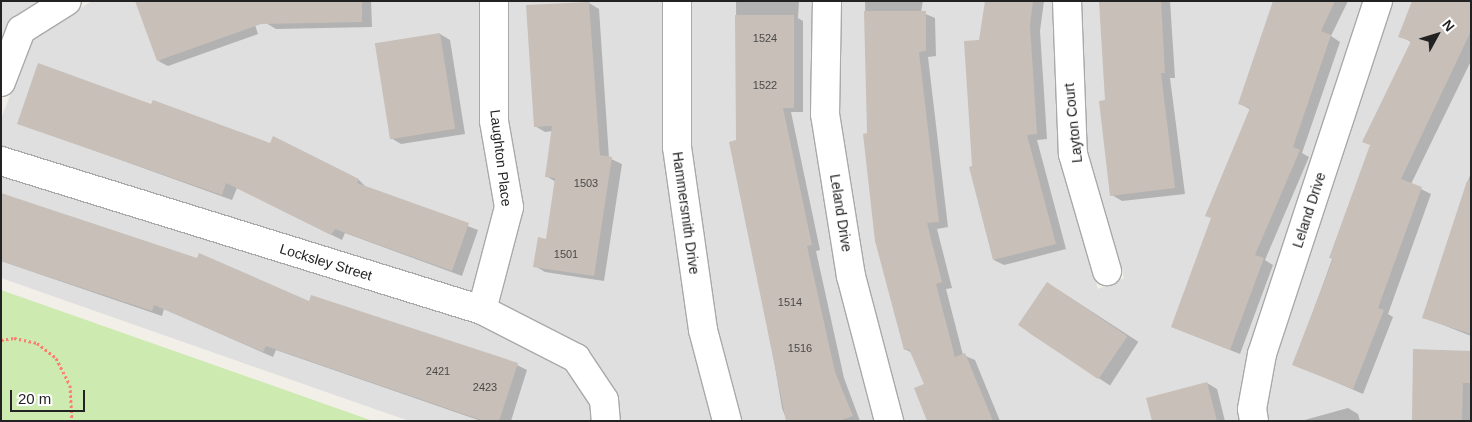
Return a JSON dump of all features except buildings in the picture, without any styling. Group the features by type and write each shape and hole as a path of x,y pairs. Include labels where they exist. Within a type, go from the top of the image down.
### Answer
{"street":[{"path":"1,82 21,30 68,1"},
{"name":"Laughton Place","path":"482,310 509,207 494,122 494,1"},
{"name":"Hammersmith Drive","path":"676,1 677,147 703,330 727,421"},
{"name":"Leland Drive","path":"827,1 826,114 852,276 888,421"},
{"name":"Layton Court","path":"1067,1 1073,154 1107,271"},
{"name":"Leland Drive","path":"1254,421 1252,409 1262,354 1378,1"},
{"name":"Locksley Street","path":"1,161 482,310 576,358 604,400 606,421"}],"path":[{"path":"1,340 14,338 37,344 56,358 70,385 72,421"}],"shaded area":[{"path":"1,1 43,1 1,45"},
{"path":"92,1 480,1 480,126 495,208 472,293 1,146 1,119 32,39"},
{"path":"508,1 663,1 663,151 689,334 712,421 620,421 616,391 588,350 498,303 523,203 508,119"},
{"path":"691,1 813,1 811,115 838,280 874,421 742,421 717,326 691,144"},
{"path":"841,1 1053,1 1060,159 1098,289 1124,278 1087,150 1081,1 1364,1 1249,352 1238,408 1240,421 903,421 865,272 839,111"},
{"path":"1392,1 1471,1 1471,421 1269,421 1266,407 1276,356"},
{"path":"1,176 476,324 566,369 591,406 592,421 409,421 1,278"}],"green space":[{"path":"1,290 373,421 1,421"}]}
